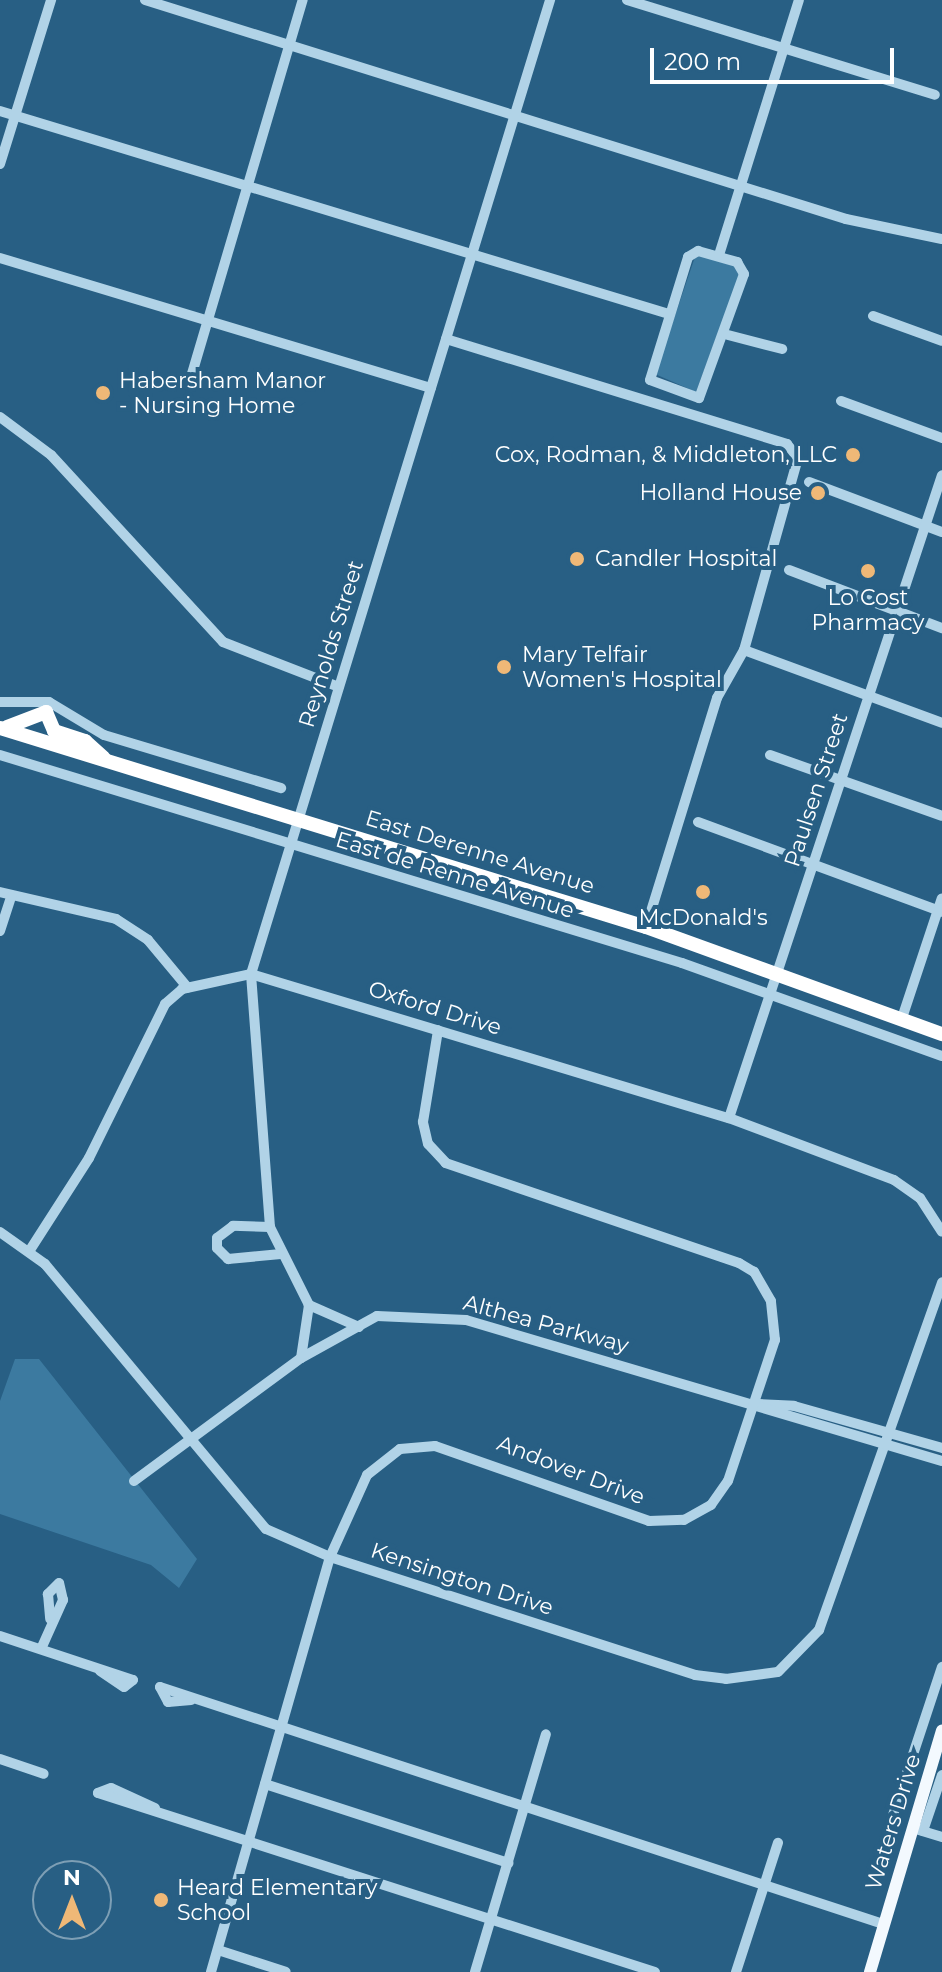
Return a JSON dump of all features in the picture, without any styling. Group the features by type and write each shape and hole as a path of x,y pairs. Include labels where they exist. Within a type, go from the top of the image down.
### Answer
{"highway":[{"path":"1,728 46,712 54,731 85,741 107,761"},
{"name":"East Derenne Avenue","path":"1,728 646,927 942,1034"}],"main road":[{"name":"Waters Drive","path":"870,1972 916,1829 942,1731"}],"street":[{"path":"0,164 51,0"},
{"path":"145,0 288,48 740,187 942,239"},
{"path":"191,377 303,0"},
{"name":"Reynolds Street","path":"309,1305 270,1227 251,974 471,257 517,117 550,0"},
{"path":"627,0 935,95"},
{"path":"719,255 799,0"},
{"path":"0,111 471,257 669,314"},
{"path":"693,252 719,255 744,270 728,335 704,396 650,380 669,314 693,252"},
{"path":"0,258 431,388"},
{"path":"873,316 942,341"},
{"path":"728,335 782,349"},
{"path":"446,339 792,450 794,481 744,650 717,698 646,927"},
{"path":"841,401 942,438"},
{"path":"0,417 51,455 223,642 339,687"},
{"name":"Paulsen Street","path":"729,1118 942,475"},
{"path":"809,482 942,532"},
{"path":"789,570 942,628"},
{"path":"744,650 942,723"},
{"path":"0,702 49,702 104,735 281,788"},
{"name":"East de Renne Avenue","path":"0,755 770,993 942,1056"},
{"path":"770,755 942,816"},
{"path":"698,822 940,911"},
{"path":"0,931 5,895 116,919 148,940 188,988 148,1027 89,1158 30,1250"},
{"path":"902,1018 942,898"},
{"name":"Oxford Drive","path":"188,988 251,974 729,1118 894,1180 920,1198 942,1232"},
{"name":"Andover Drive","path":"211,1972 330,1557 367,1475 391,1454 415,1447 462,1450 649,1521 684,1520 711,1505 728,1481 777,1318 754,1272 446,1163 428,1144 423,1122 438,1030"},
{"path":"270,1227 233,1226 217,1238 217,1248 228,1259 281,1254"},
{"name":"Kensington Drive","path":"0,1232 30,1250 186,1439 266,1529 330,1557 695,1675 761,1677 790,1666 819,1630 886,1433"},
{"path":"886,1433 942,1282"},
{"path":"301,1358 309,1305 359,1327"},
{"name":"Althea Parkway","path":"134,1481 186,1439 301,1358 377,1316 466,1320 753,1403 788,1421 942,1461"},
{"name":"Althea Parkway","path":"753,1403 794,1406 942,1448"},
{"path":"41,1649 50,1619"},
{"path":"0,1636 100,1671"},
{"name":"Waters Drive","path":"893,1815 942,1667"},
{"path":"191,1700 883,1924"},
{"path":"475,1972 546,1734"},
{"path":"0,1759 44,1774"},
{"name":"Waters Drive","path":"916,1829 942,1775"},
{"path":"265,1784 508,1863"},
{"path":"155,1808 104,1801 98,1793 111,1788 155,1808 249,1840 655,1972"},
{"path":"916,1829 942,1837"},
{"path":"736,1972 778,1843"},
{"path":"218,1950 286,1972"}],"shaded area":[{"path":"696,254 737,267 739,276 696,392 655,374"},
{"path":"15,1359 39,1359 197,1559 179,1588 151,1565 0,1514 0,1401"}],"place":[{"name":"Habersham Manor - Nursing Home","path":"103,393"},
{"name":"Cox, Rodman, & Middleton, LLC","path":"853,455"},
{"name":"Holland House","path":"818,493"},
{"name":"Candler Hospital","path":"577,559"},
{"name":"Lo Cost Pharmacy","path":"868,571"},
{"name":"Mary Telfair Women's Hospital","path":"504,667"},
{"name":"McDonald's","path":"703,892"},
{"name":"Heard Elementary School","path":"161,1900"}]}
